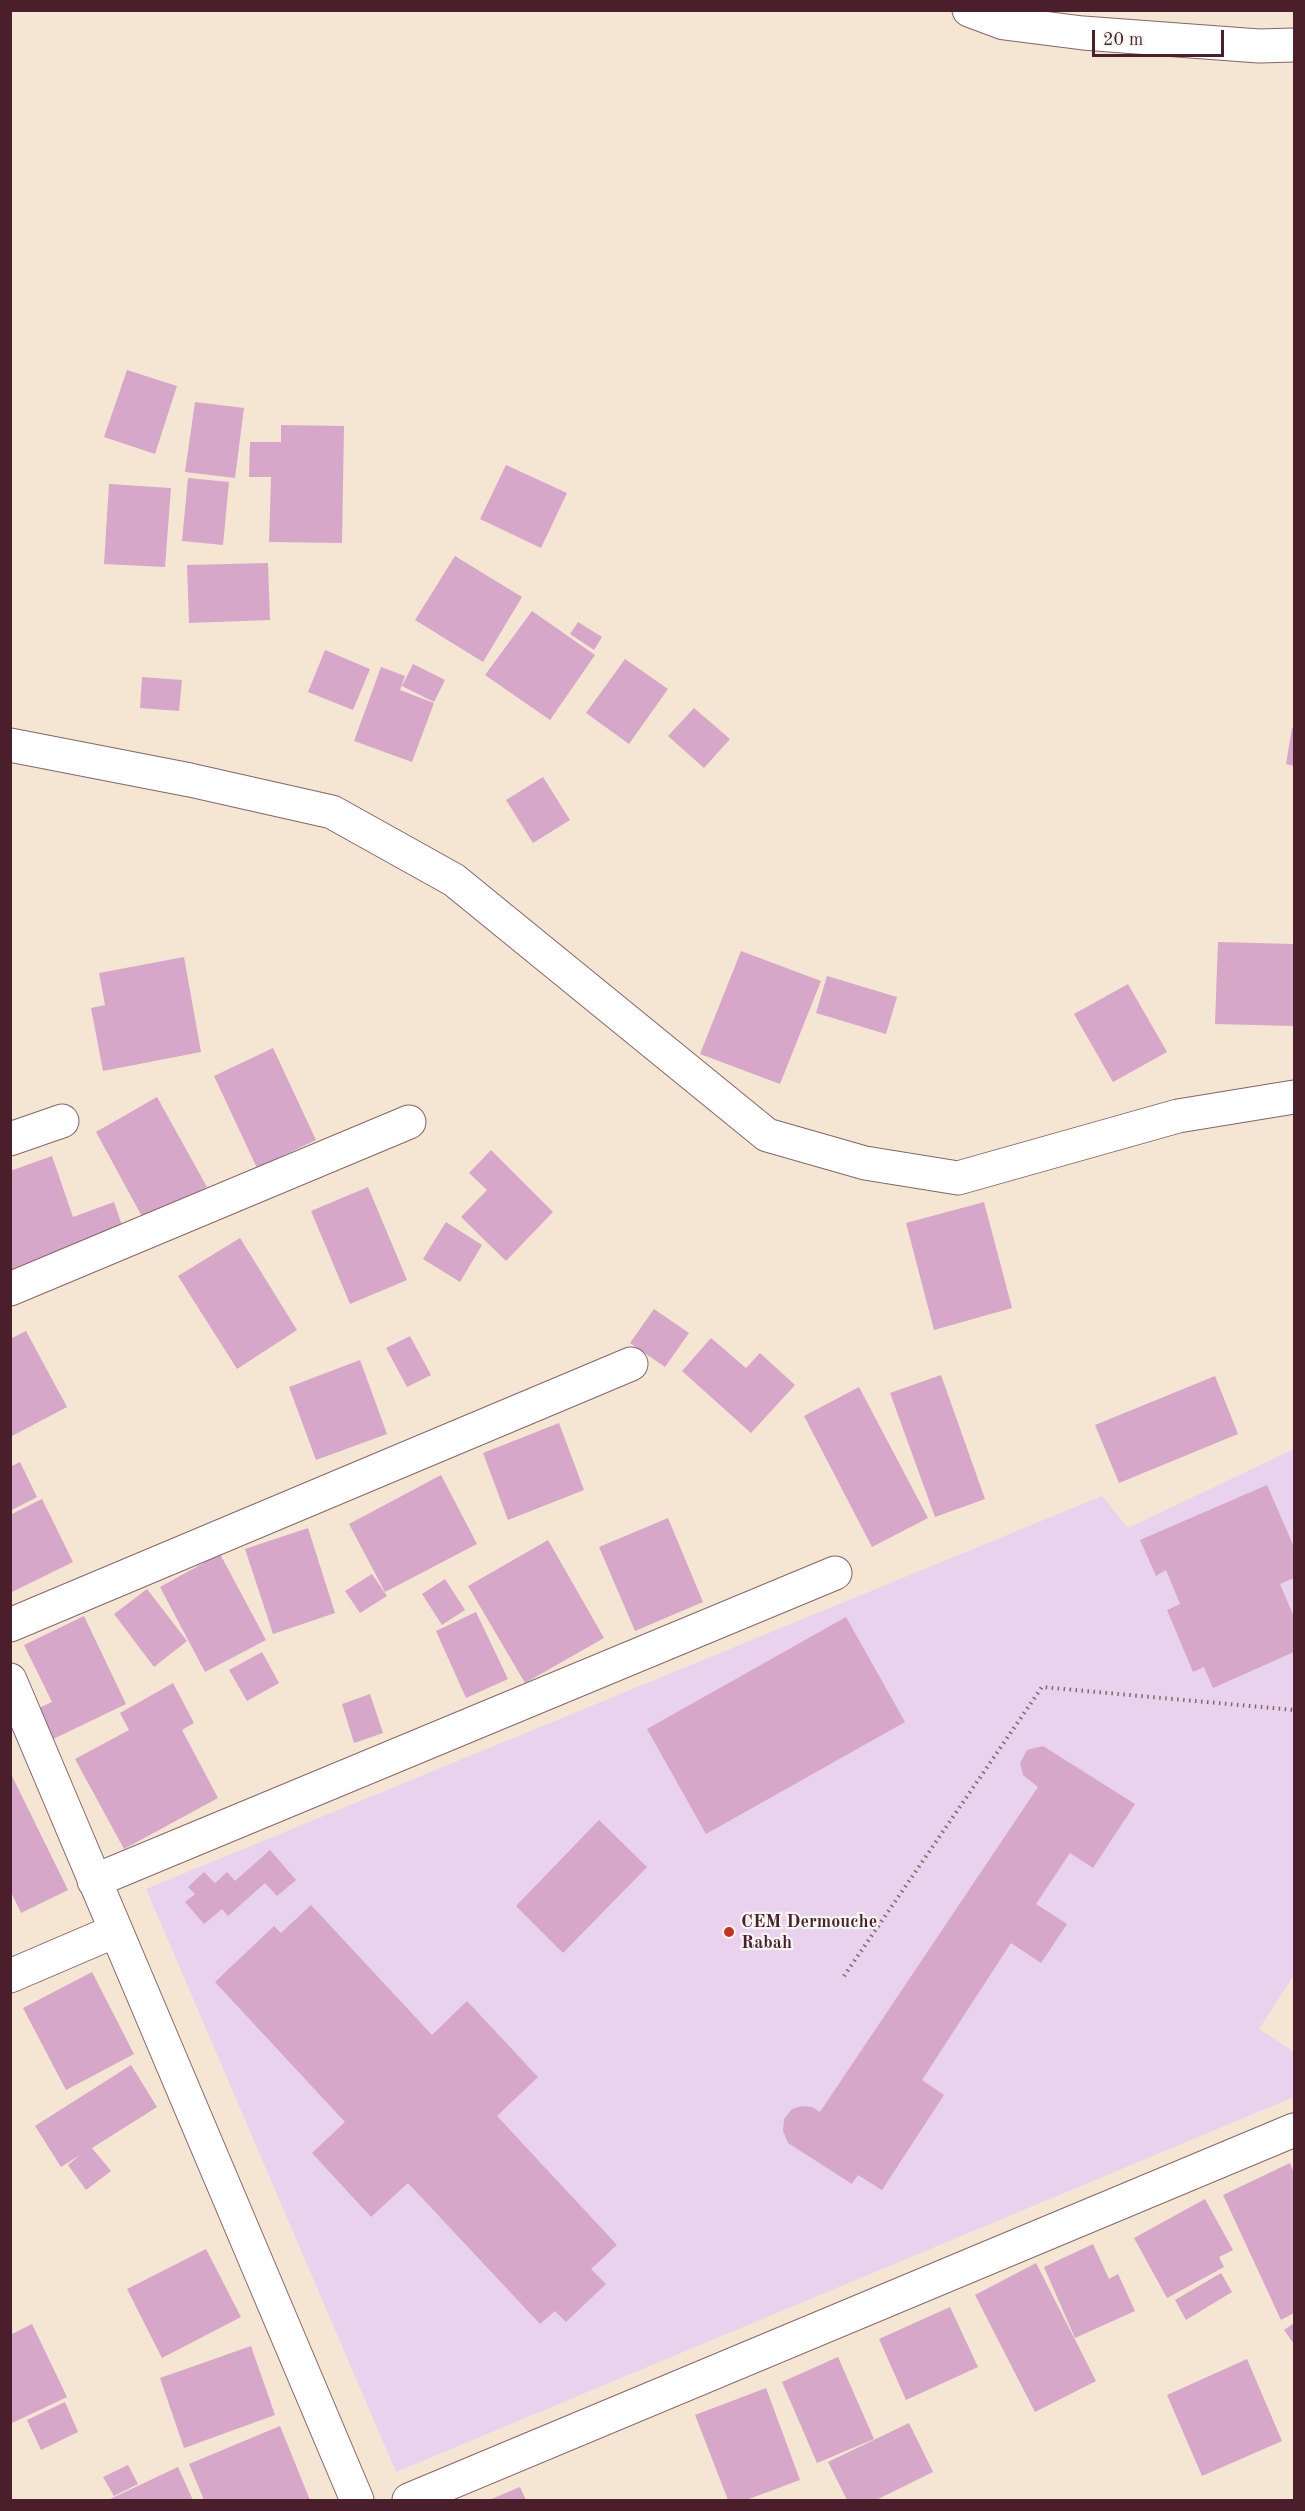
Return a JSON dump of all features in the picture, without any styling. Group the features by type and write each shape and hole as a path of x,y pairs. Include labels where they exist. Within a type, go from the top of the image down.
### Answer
{"street":[{"path":"969,10 1004,23 1083,33 1259,46 1294,45"},
{"path":"10,745 190,780 332,812 454,880 767,1135 865,1163 958,1178 1178,1116 1294,1097"},
{"path":"10,1139 62,1121"},
{"path":"10,1289 409,1122"},
{"path":"10,1625 631,1364"},
{"path":"94,1881 835,1573"},
{"path":"10,1680 357,2500"},
{"path":"10,1976 115,1931"},
{"path":"409,2500 1294,2130"}],"path":[{"path":"844,1976 1042,1687 1294,1710"}],"shaded area":[{"name":"CEM Dermouche Rabah","path":"1294,1449 1294,1975 1259,2029 1294,2052 1294,2097 396,2472 146,1889 1102,1496 1128,1528"}],"building":[{"path":"127,370 177,386 155,454 104,437"},
{"path":"195,402 244,408 235,478 185,472"},
{"path":"281,425 344,426 342,543 269,542 271,477 249,477 250,442 281,442"},
{"path":"506,465 567,493 541,548 480,519"},
{"path":"188,478 229,482 223,545 182,541"},
{"path":"109,484 171,488 165,567 104,564"},
{"path":"455,556 522,597 483,662 415,620"},
{"path":"268,563 270,620 189,623 187,565"},
{"path":"532,611 595,655 550,720 485,675"},
{"path":"578,622 602,637 594,650 570,634"},
{"path":"325,650 370,669 353,710 308,692"},
{"path":"625,659 668,689 629,744 586,713"},
{"path":"413,664 445,680 434,702 402,686"},
{"path":"381,667 405,676 400,690 434,703 412,762 354,741"},
{"path":"142,677 182,680 179,711 140,708"},
{"path":"694,708 730,739 704,768 668,736"},
{"path":"1292,728 1294,728 1294,766 1286,764"},
{"path":"543,777 570,820 533,843 506,800"},
{"path":"1218,942 1294,944 1294,1026 1215,1024"},
{"path":"741,951 821,981 780,1084 700,1054"},
{"path":"184,957 201,1052 103,1071 91,1008 105,1005 99,973"},
{"path":"827,976 897,997 886,1034 816,1013"},
{"path":"1128,984 1167,1052 1113,1082 1074,1014"},
{"path":"273,1048 316,1140 257,1168 214,1076"},
{"path":"157,1097 207,1187 145,1222 96,1132"},
{"path":"491,1150 553,1212 506,1261 461,1217 487,1190 469,1173"},
{"path":"52,1156 73,1217 114,1202 125,1234 10,1275 10,1171"},
{"path":"368,1187 407,1280 350,1304 311,1211"},
{"path":"984,1202 1012,1308 934,1330 906,1223"},
{"path":"446,1222 482,1245 460,1282 423,1259"},
{"path":"240,1238 297,1330 237,1369 178,1276"},
{"path":"654,1309 689,1333 665,1367 630,1343"},
{"path":"26,1331 67,1407 10,1437 10,1339"},
{"path":"410,1336 431,1375 407,1387 386,1348"},
{"path":"711,1338 746,1368 760,1353 795,1385 751,1433 682,1371"},
{"path":"360,1360 387,1434 316,1460 289,1387"},
{"path":"941,1375 985,1499 935,1517 890,1393"},
{"path":"1215,1376 1238,1434 1119,1483 1095,1425"},
{"path":"859,1387 928,1518 872,1547 804,1416"},
{"path":"559,1423 584,1490 508,1520 483,1453"},
{"path":"20,1462 37,1497 10,1511 10,1467"},
{"path":"441,1475 477,1544 385,1592 349,1524"},
{"path":"1267,1485 1294,1547 1294,1578 1280,1584 1294,1617 1294,1652 1213,1688 1204,1667 1193,1672 1167,1610 1180,1604 1166,1570 1156,1576 1140,1540"},
{"path":"42,1499 73,1562 10,1593 10,1515"},
{"path":"668,1518 703,1602 635,1631 599,1547"},
{"path":"308,1528 335,1613 273,1634 245,1549"},
{"path":"548,1540 604,1638 525,1683 468,1586"},
{"path":"220,1554 266,1640 205,1672 160,1587"},
{"path":"372,1574 387,1596 360,1613 345,1591"},
{"path":"445,1579 465,1610 442,1625 422,1594"},
{"path":"147,1589 187,1641 154,1667 114,1614"},
{"path":"476,1612 508,1679 466,1698 436,1631"},
{"path":"84,1616 126,1704 47,1742 32,1711 52,1702 24,1645"},
{"path":"846,1617 905,1722 706,1834 647,1729"},
{"path":"262,1652 279,1683 247,1701 229,1670"},
{"path":"173,1683 194,1723 182,1730 218,1798 124,1849 75,1759 129,1730 120,1713"},
{"path":"370,1694 383,1733 354,1743 342,1704"},
{"path":"1043,1746 1135,1804 1093,1868 1070,1853 1036,1904 1067,1924 1041,1963 1011,1943 922,2080 944,2095 882,2190 858,2175 852,2184 788,2143 783,2131 784,2119 792,2109 802,2106 812,2107 820,2112 1038,1787 1023,1775 1020,1763 1027,1750"},
{"path":"10,1772 68,1890 21,1913 10,1890"},
{"path":"599,1820 647,1867 563,1953 516,1906"},
{"path":"270,1850 296,1880 277,1896 265,1883 228,1916 222,1909 204,1924 185,1902 195,1894 188,1887 204,1872 215,1883 227,1872 235,1881"},
{"path":"311,1905 432,2035 467,2001 538,2077 497,2116 617,2245 591,2269 606,2284 566,2322 555,2311 540,2324 408,2183 371,2217 312,2153 345,2122 215,1982 274,1926 281,1933"},
{"path":"92,1972 134,2054 66,2090 23,2008"},
{"path":"131,2065 157,2107 92,2148 111,2171 86,2190 68,2165 80,2155 61,2167 35,2126"},
{"path":"1290,2163 1294,2173 1294,2313 1281,2320 1223,2195"},
{"path":"1205,2199 1233,2250 1219,2257 1224,2267 1167,2298 1134,2238"},
{"path":"1093,2244 1109,2279 1118,2274 1135,2311 1075,2338 1044,2267"},
{"path":"206,2249 241,2317 162,2358 127,2289"},
{"path":"1036,2263 1096,2381 1035,2412 975,2295"},
{"path":"1221,2273 1232,2292 1186,2320 1175,2300"},
{"path":"950,2307 978,2367 906,2400 879,2339"},
{"path":"1294,2323 1294,2344 1284,2330"},
{"path":"32,2324 67,2397 10,2424 10,2335"},
{"path":"251,2346 275,2415 184,2448 160,2378"},
{"path":"838,2357 874,2439 817,2463 782,2382"},
{"path":"1247,2359 1282,2441 1202,2476 1167,2395"},
{"path":"766,2388 800,2480 746,2500 728,2500 695,2415"},
{"path":"65,2402 78,2432 41,2450 27,2420"},
{"path":"909,2423 933,2472 876,2500 847,2500 828,2462"},
{"path":"280,2426 310,2500 204,2500 189,2464"},
{"path":"128,2465 138,2484 114,2496 103,2477"},
{"path":"178,2467 193,2500 108,2500"},
{"path":"520,2487 526,2500 489,2500"}],"place":[{"name":"CEM Dermouche Rabah","path":"729,1932"}]}
